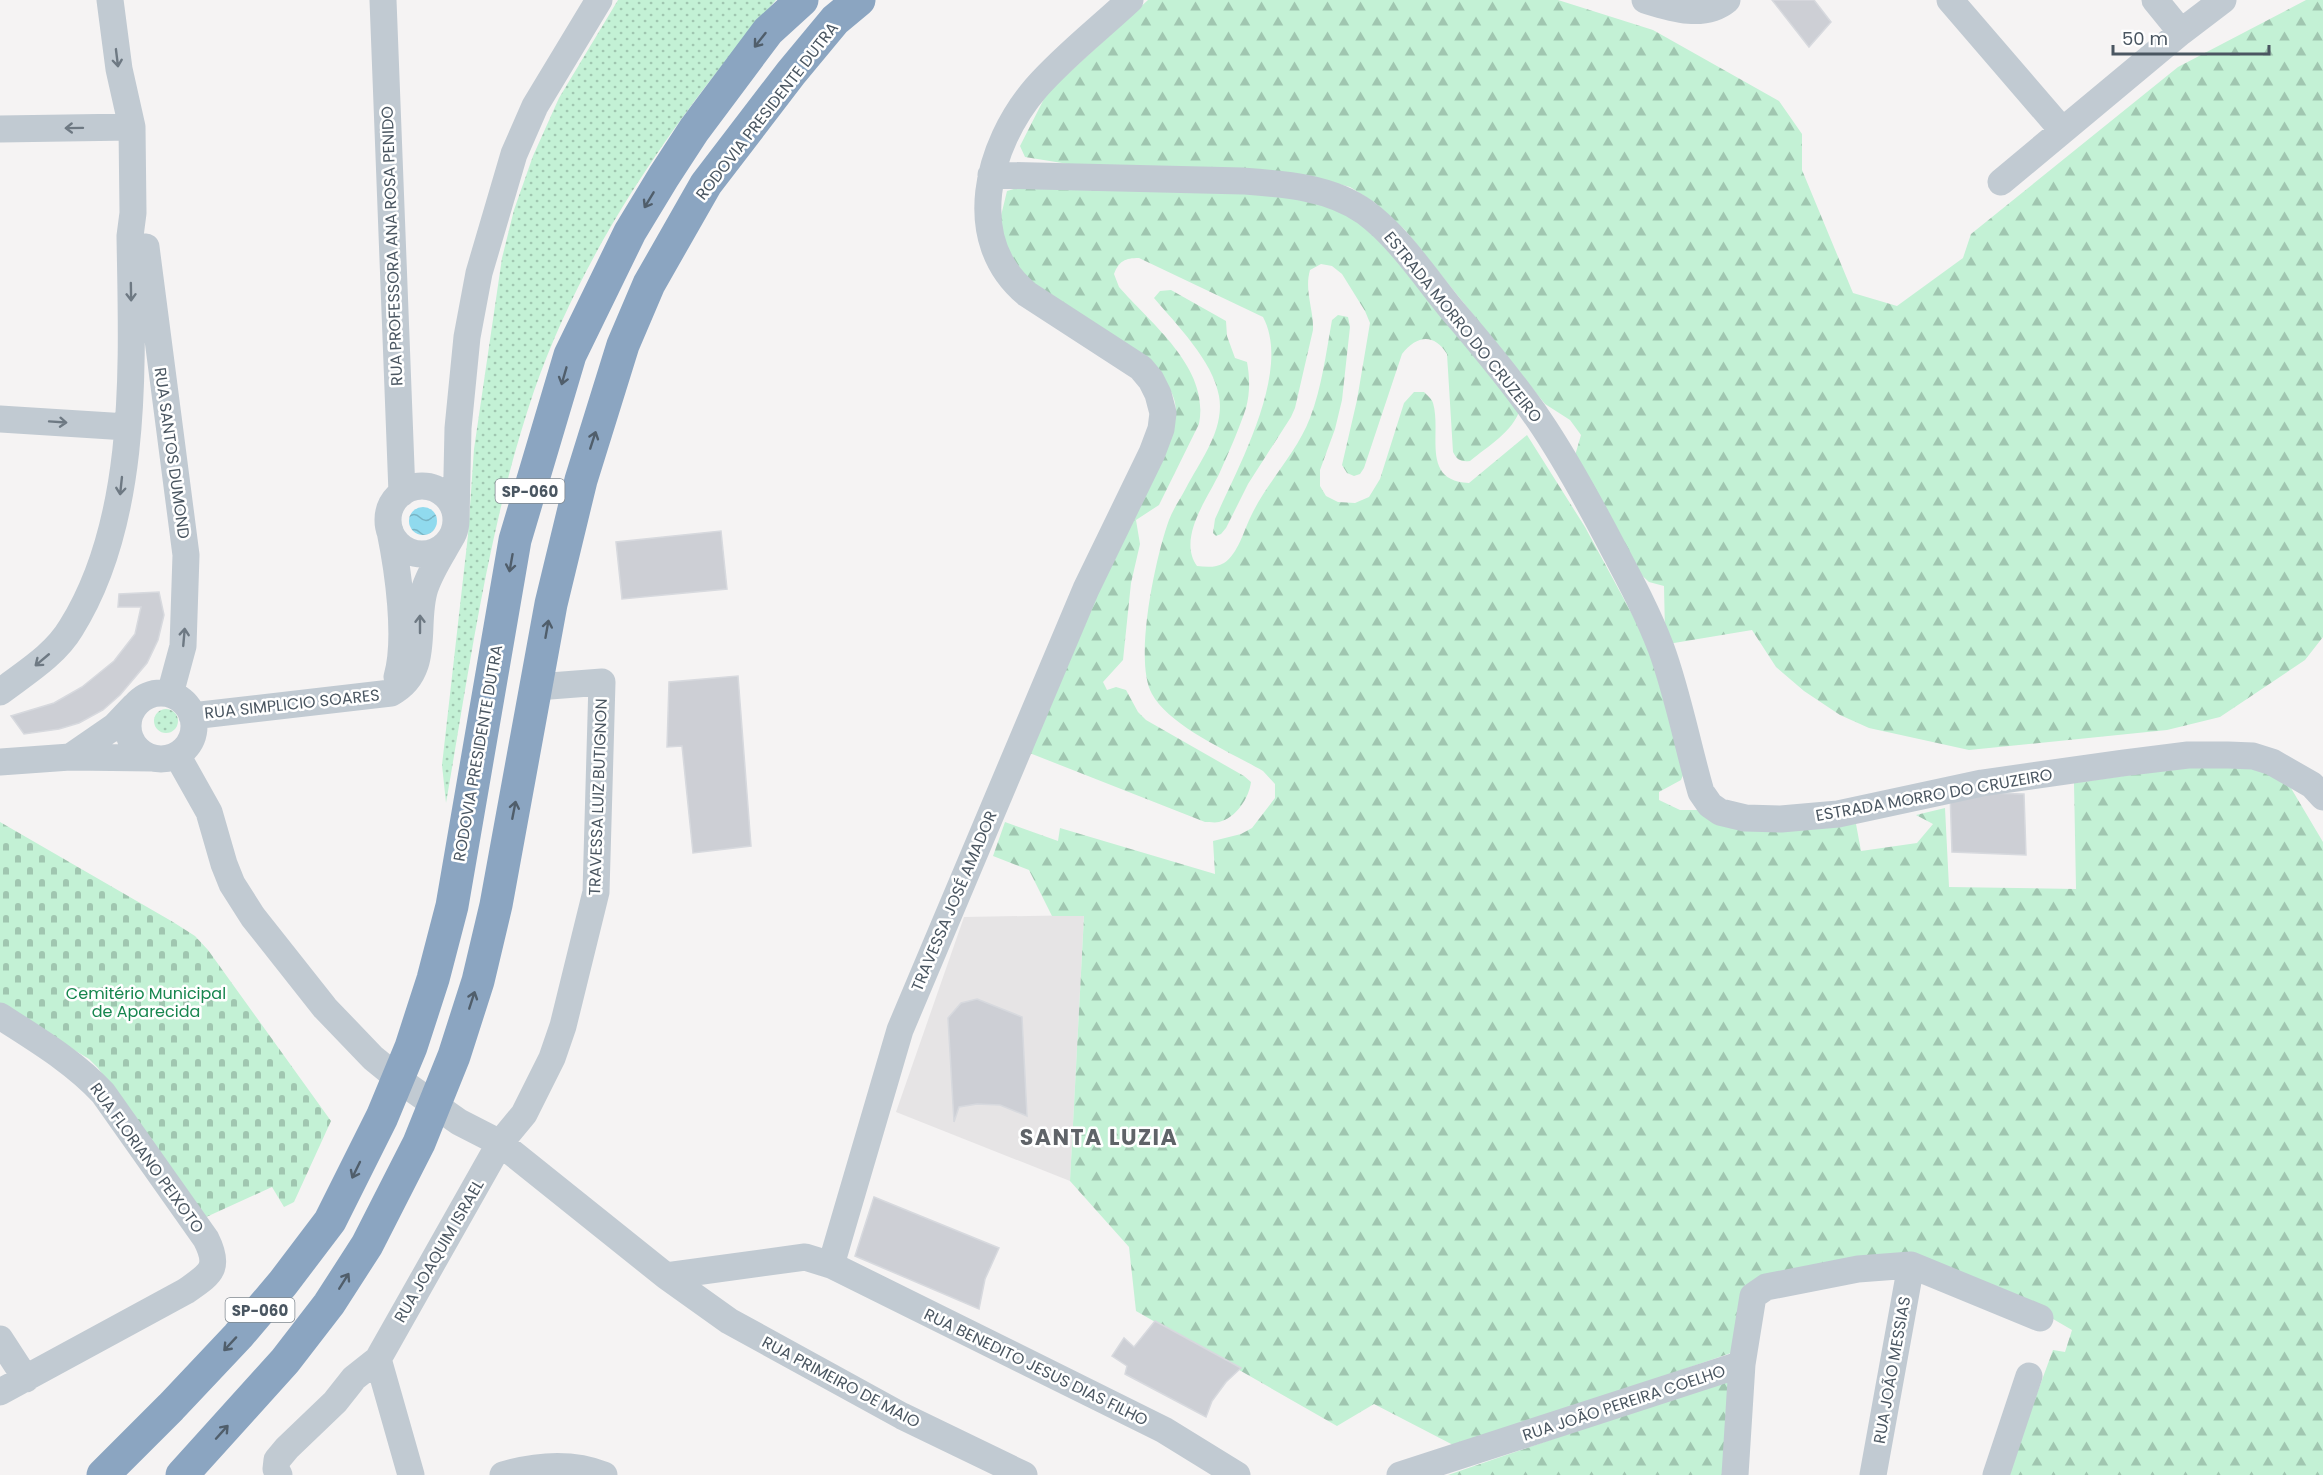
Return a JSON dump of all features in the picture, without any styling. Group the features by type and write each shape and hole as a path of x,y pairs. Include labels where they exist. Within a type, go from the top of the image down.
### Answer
{"highway":[{"name":"RODOVIA PRESIDENTE DUTRA","path":"103,1475 186,1391 283,1283 330,1221 382,1118 411,1047 433,979 452,906 515,540 570,355 630,232 664,176 700,121 768,31 802,0"},
{"name":"RODOVIA PRESIDENTE DUTRA","path":"182,1475 285,1361 329,1304 367,1245 419,1143 454,1056 478,981 496,905 551,604 581,480 623,345 649,285 706,184 791,73 835,20 859,0"}],"street":[{"path":"0,692 58,646 71,629 105,556 119,501 127,427 132,328 130,236 133,213 132,127 119,69 110,0"},
{"name":"RUA PROFESSORA ANA ROSA PENIDO","path":"383,0 406,491"},
{"path":"391,693 402,687 410,676 419,650 420,615 425,589 430,574 454,530 458,428 467,337 478,273 514,154 535,106 599,0"},
{"path":"991,175 1005,136 1035,89 1130,0"},
{"path":"1645,0 1689,11 1717,8 1727,0"},
{"path":"1950,0 2062,130"},
{"path":"2155,0 2181,32"},
{"path":"2001,182 2181,32 2223,0"},
{"path":"0,129 132,127"},
{"name":"TRAVESSA JOSÉ AMADOR","path":"831,1265 900,1030 1086,589 1152,453 1161,429 1163,413 1158,394 1151,380 1141,368 1027,294 1011,281 1000,265 988,225 987,202 991,175"},
{"name":"ESTRADA MORRO DO CRUZEIRO","path":"991,175 1243,180 1315,190 1340,198 1365,212 1391,235 1480,343 1539,420 1559,452 1643,604 1661,650 1701,792 1710,805 1720,812 1745,818 1781,819 1838,814 1982,783 2188,755 2253,756 2272,762 2312,785 2323,797"},
{"name":"RUA SANTOS DUMOND","path":"133,213 144,234 186,555 186,612 183,646 170,694"},
{"path":"0,418 127,427"},
{"path":"391,693 398,674 401,632 397,566 388,516 393,503 406,491 431,475 449,455 458,428"},
{"path":"390,530 394,540 402,548 412,553 423,554 444,547 454,530 454,508 447,497 436,489 423,487 406,491"},
{"name":"TRAVESSA LUIZ BUTIGNON","path":"500,1143 524,1114 552,1058 563,1026 596,892 602,682 537,687"},
{"path":"0,762 70,757 165,757 187,746 192,738 194,722 185,702 170,694 151,693 134,706 115,726 70,757"},
{"name":"RUA SIMPLICIO SOARES","path":"192,716 391,693"},
{"path":"134,706 127,725 128,732 139,751 165,757"},
{"name":"RUA PRIMEIRO DE MAIO","path":"165,757 209,812 232,884 253,917 325,1008 373,1058 459,1122 500,1143 666,1276 729,1321 902,1416 1024,1475"},
{"name":"RUA FLORIANO PEIXOTO","path":"0,1016 70,1061 103,1093 206,1239 214,1255 213,1266 208,1276 186,1291 26,1379"},
{"name":"RUA JOAQUIM ISRAEL","path":"279,1475 276,1469 277,1460 286,1448 335,1402 354,1378 378,1359 500,1143"},
{"path":"666,1276 805,1257 831,1265"},
{"name":"RUA BENEDITO JESUS DIAS FILHO","path":"831,1265 1164,1430 1237,1475"},
{"path":"1742,1364 1753,1296 1766,1287 1858,1269 1911,1265 2040,1318"},
{"name":"RUA JOÃO MESSIAS","path":"1873,1475 1911,1265"},
{"path":"0,1339 26,1379 0,1392"},
{"path":"378,1359 411,1475"},
{"name":"RUA JOÃO PEREIRA COELHO","path":"1400,1475 1742,1364 1735,1475"},
{"path":"1996,1475 2029,1376"},
{"path":"503,1475 525,1468 557,1465 604,1475"}],"shaded area":[{"path":"1084,915 1070,1181 896,1112 964,917"}],"green space":[{"path":"618,0 776,0 703,89 669,136 606,234 555,338 534,391 518,441 493,543 446,803 442,765 468,535 474,449 502,258 514,210 533,156 559,98"},
{"path":"1148,0 1558,0 1653,30 1779,101 1802,134 1802,170 1853,293 1897,306 1963,258 1971,234 2178,67 2306,0 2323,0 2323,637 2305,660 2220,717 2167,730 1969,750 1869,728 1840,715 1804,691 1776,667 1752,630 1668,644 1665,633 1664,586 1649,582 1635,569 1574,459 1581,435 1570,420 1545,404 1405,230 1374,202 1350,187 1312,177 1093,168 1025,157 1020,146 1047,93"},
{"path":"1024,186 1274,193 1330,205 1370,227 1520,409 1512,425 1492,444 1470,461 1458,459 1453,452 1447,354 1437,342 1419,340 1402,354 1364,468 1360,474 1354,476 1347,473 1342,465 1357,400 1370,323 1342,274 1332,266 1321,264 1310,270 1308,278 1313,330 1295,408 1248,484 1226,528 1216,536 1213,533 1215,519 1248,446 1267,391 1271,364 1270,339 1263,317 1139,258 1120,263 1114,274 1119,287 1176,349 1196,384 1200,404 1199,424 1159,505 1136,520 1140,544 1131,583 1123,660 1103,682 1107,690 1116,687 1126,690 1138,712 1146,720 1251,782 1241,807 1231,816 1219,822 1205,822 1027,752 1174,423 1176,407 1167,384 1038,291 1011,260 999,224 1007,191"},
{"path":"1171,290 1226,321 1227,336 1235,358 1247,362 1249,374 1246,408 1234,440 1196,518 1192,531 1190,543 1197,566 1221,565 1237,548 1265,491 1297,444 1310,418 1321,382 1332,320 1338,315 1348,317 1350,327 1342,400 1335,429 1320,470 1320,486 1326,496 1338,502 1355,503 1369,497 1380,479 1404,403 1414,392 1424,392 1432,402 1438,465 1444,474 1454,480 1469,483 1527,435 1585,527 1646,640 1685,770 1681,780 1659,792 1659,800 1680,810 1701,810 1777,829 1856,824 1861,851 1917,843 1933,824 1916,815 1945,808 1949,887 2076,889 2074,783 2172,769 2248,763 2285,778 2323,842 2323,1475 2007,1475 2053,1350 2065,1352 2072,1330 2000,1288 1926,1261 1757,1282 1734,1352 1457,1447 1374,1404 1337,1426 1136,1311 1129,1247 1070,1181 1084,916 1052,916 1029,870 993,856 1005,822 1058,841 1060,828 1215,874 1213,841 1241,834 1252,828 1275,798 1275,784 1263,771 1186,728 1160,706 1152,694 1147,678 1145,658 1148,608 1158,557 1169,520 1215,432 1220,408 1215,383 1202,356 1154,298 1160,291"},
{"path":"166,709 175,712 178,721 175,730 166,733 157,730 154,721 157,712"},
{"name":"Cemitério Municipal de Aparecida","path":"0,822 173,922 195,936 208,950 331,1121 294,1202 284,1207 272,1187 204,1218 98,1068 89,1059 0,1005"},
{"path":"1731,1378 1722,1475 1448,1475"}],"water":[{"path":"423,507 433,511 437,521 433,531 423,535 413,531 409,521 413,511"}],"building":[{"path":"1772,0 1814,0 1831,22 1809,47"},
{"path":"721,531 727,589 622,599 616,542"},
{"path":"159,592 164,615 158,640 147,663 120,695 103,710 79,723 59,729 24,734 11,716 54,703 82,687 114,661 135,634 141,607 118,607 119,594"},
{"path":"738,676 751,846 693,853 682,746 667,747 669,682"},
{"path":"1950,792 2024,794 2026,855 1952,852"},
{"path":"977,999 1022,1017 1027,1116 1000,1105 977,1104 959,1107 954,1122 948,1018 961,1003"},
{"path":"874,1197 999,1248 985,1279 979,1309 855,1256"},
{"path":"1155,1321 1241,1368 1226,1382 1212,1401 1206,1417 1125,1374 1127,1366 1112,1356 1124,1338 1134,1347"}],"district":[{"name":"SANTA LUZIA","path":"1099,1137"}]}
